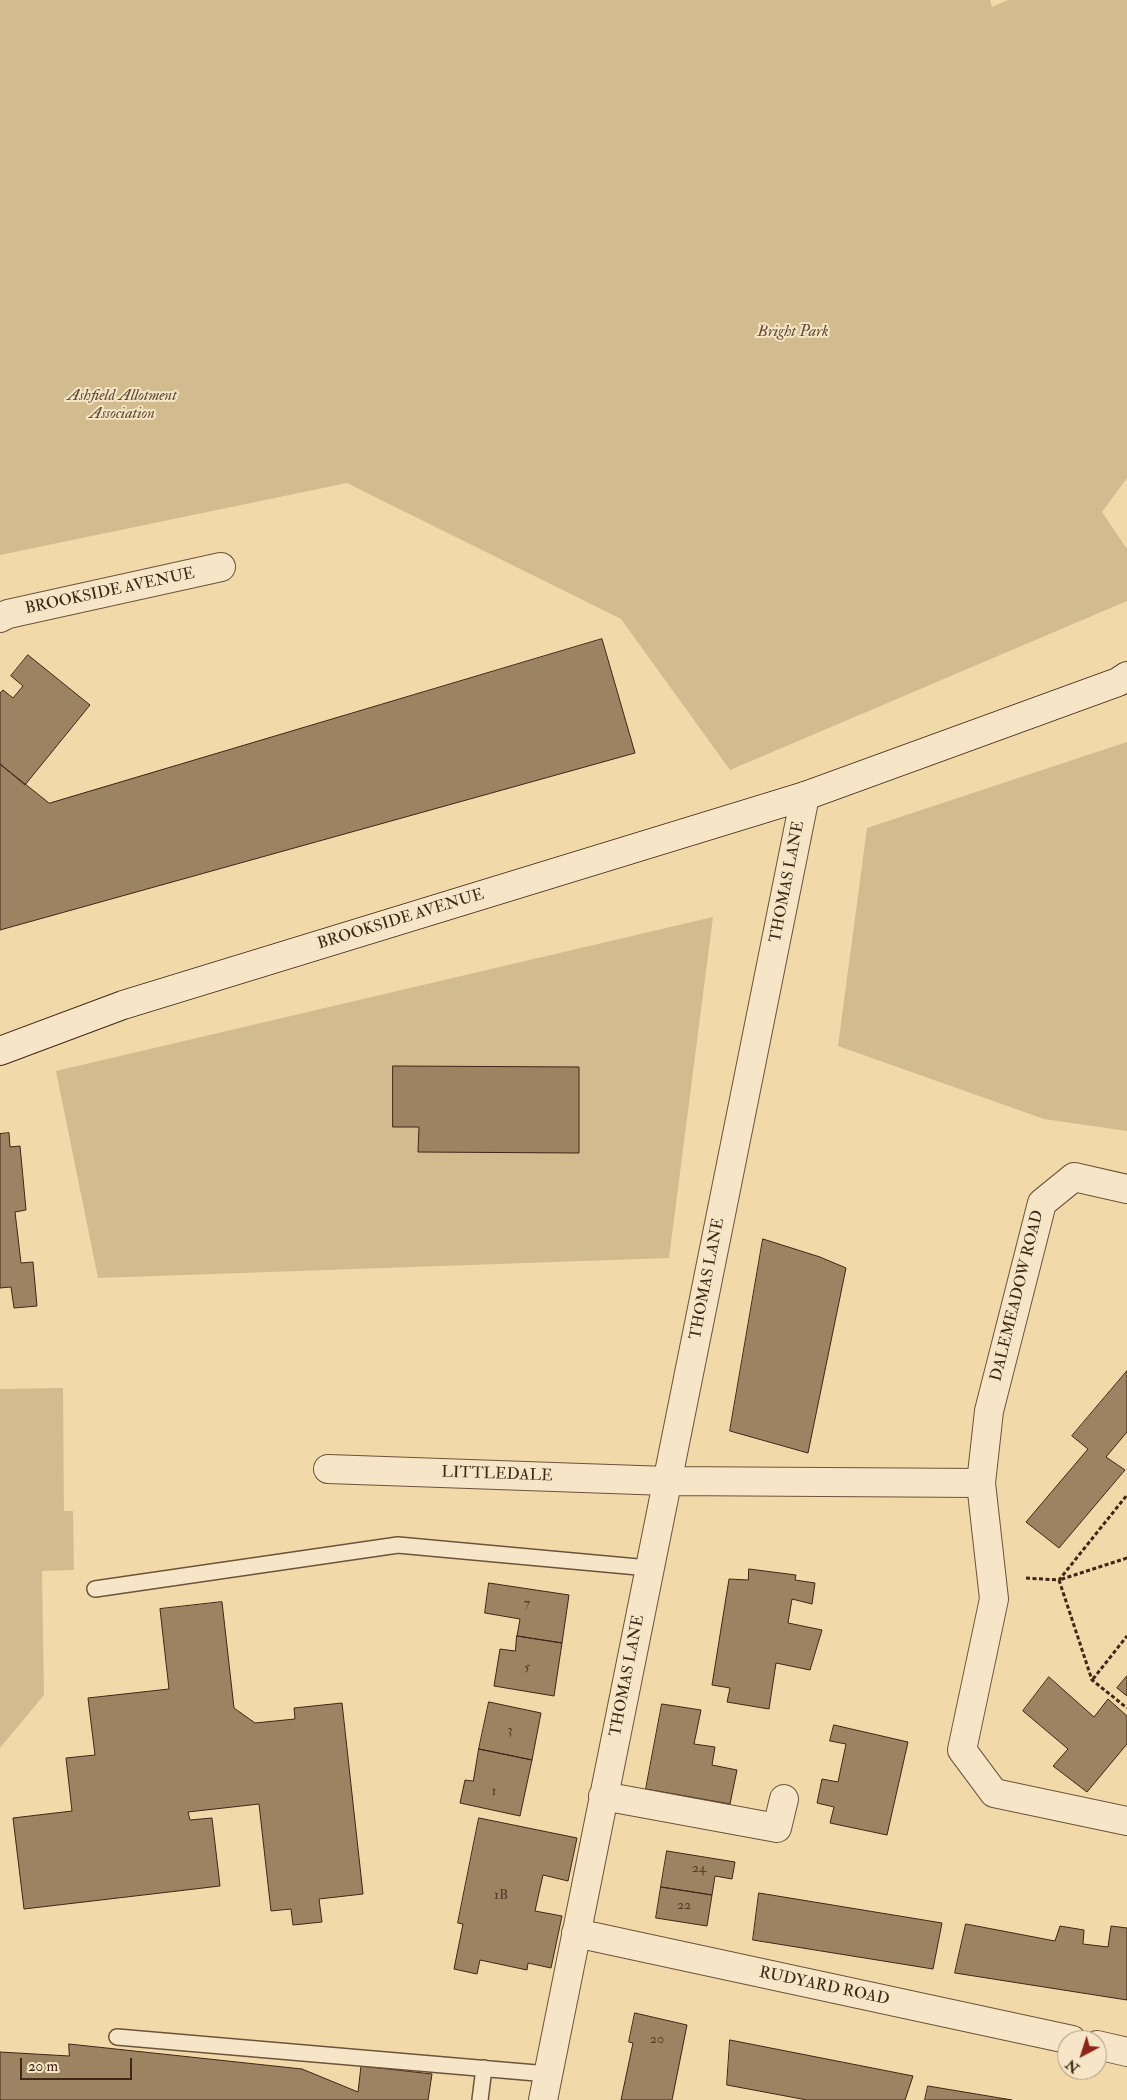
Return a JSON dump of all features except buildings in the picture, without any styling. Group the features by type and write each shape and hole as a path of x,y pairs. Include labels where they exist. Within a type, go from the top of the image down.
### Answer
{"street":[{"name":"BROOKSIDE AVENUE","path":"0,618 8,614 221,567"},
{"path":"805,796 1118,682 1127,676"},
{"name":"BROOKSIDE AVENUE","path":"0,1051 123,1005 805,796"},
{"name":"THOMAS LANE","path":"545,2087 805,796"},
{"name":"DALEMEADOW ROAD","path":"1127,1189 1074,1178 1042,1203 989,1411 981,1483 994,1599 962,1750 994,1793 1127,1821"},
{"name":"LITTLEDALE","path":"328,1469 667,1481"},
{"path":"667,1481 981,1483"},
{"path":"604,1796 778,1828 784,1799"},
{"name":"RUDYARD ROAD","path":"576,1933 1057,2037"},
{"path":"1107,2047 1127,2052"}],"lane":[{"path":"95,1589 398,1545 649,1568"},
{"path":"117,2037 484,2068 545,2087"},
{"path":"480,2100 484,2068"}],"path":[{"path":"1059,1580 1127,1495"},
{"path":"992,1576 1059,1580 1127,1558"},
{"path":"1059,1580 1092,1680 1127,1708"},
{"path":"1092,1680 1127,1636"}],"green space":[{"name":"Bright Park","path":"0,0 990,0 992,7 1008,0 1127,0 1127,478 1102,512 1127,549 1127,601 730,770 621,619 347,483 0,555"},
{"path":"1127,742 1127,1131 1044,1119 838,1046 867,828"},
{"path":"713,917 669,1258 98,1278 56,1071"},
{"path":"63,1388 64,1511 73,1511 74,1570 42,1571 44,1695 0,1748 0,1389"}],"park label":[{"name":"Ashfield Allotment Association","path":"122,406"}]}
